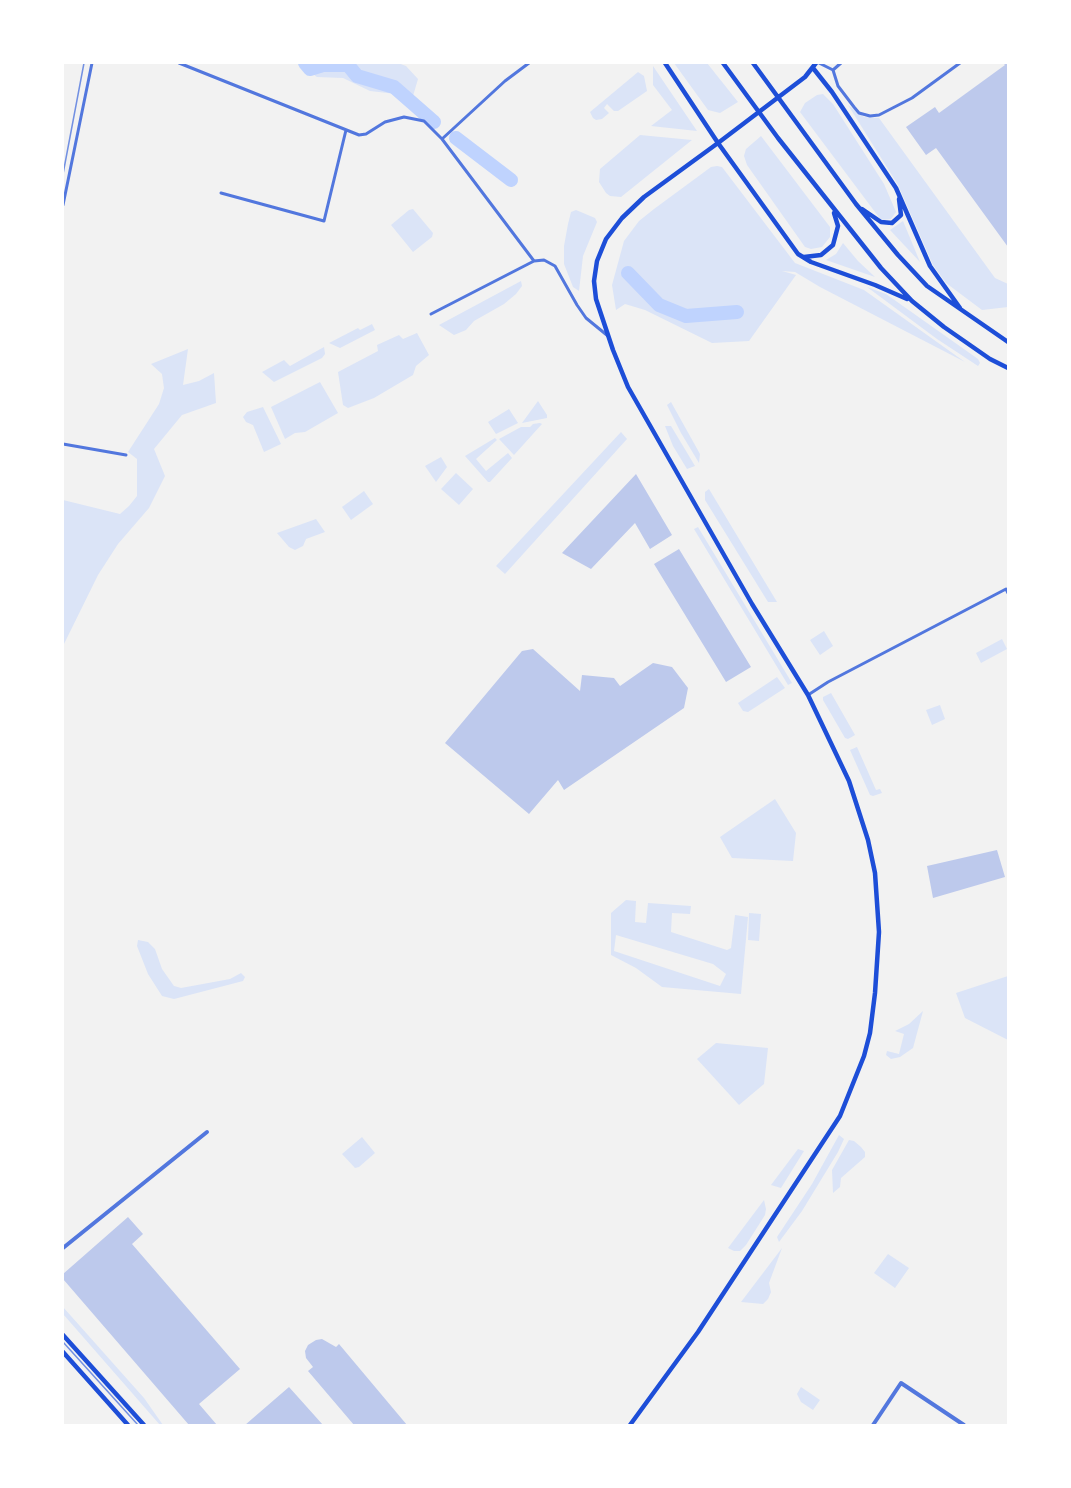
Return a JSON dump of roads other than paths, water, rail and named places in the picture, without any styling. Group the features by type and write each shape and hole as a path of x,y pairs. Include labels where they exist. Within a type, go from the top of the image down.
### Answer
{"main road":[{"path":"665,63 718,143 798,254 811,262 912,301"},
{"path":"723,63 834,210 881,268 912,301 944,327 990,359 1008,368"},
{"path":"753,63 856,204 898,255 927,286 1008,342"},
{"path":"630,1425 698,1332 835,1125 852,1090 870,1033 879,932 875,873 868,840 849,781 808,695 752,604 628,387 596,299 594,281 597,261 606,239 622,218 644,197 790,89 816,65 896,188 930,266 963,313"},
{"path":"856,204 882,222 894,223 901,215 896,188"},
{"path":"798,254 811,258 830,249 837,233 834,210"},
{"path":"63,1335 144,1425"},
{"path":"63,1352 128,1425"}],"street":[{"path":"63,205 92,63"},
{"path":"179,63 363,135 394,119 414,118 431,126 534,261"},
{"path":"442,139 505,81 529,63"},
{"path":"833,70 841,63"},
{"path":"833,70 838,86 854,107 859,113 870,116 879,115 912,98 960,63"},
{"path":"816,65 833,70"},
{"path":"221,193 324,221 346,130"},
{"path":"431,314 534,261 544,260 555,266 581,312 608,336"},
{"path":"63,444 126,455"},
{"path":"808,695 828,682 1006,589 1008,593"},
{"path":"63,1248 207,1132"},
{"path":"873,1425 901,1383 964,1425"}],"waterway":[{"path":"305,63 310,69 323,65 348,65 357,76 394,87 434,122"},
{"path":"456,138 511,180"},
{"path":"628,273 659,305 686,316 737,312"}],"tram line":[{"path":"63,174 84,63"},
{"path":"63,1342 138,1425"}]}
